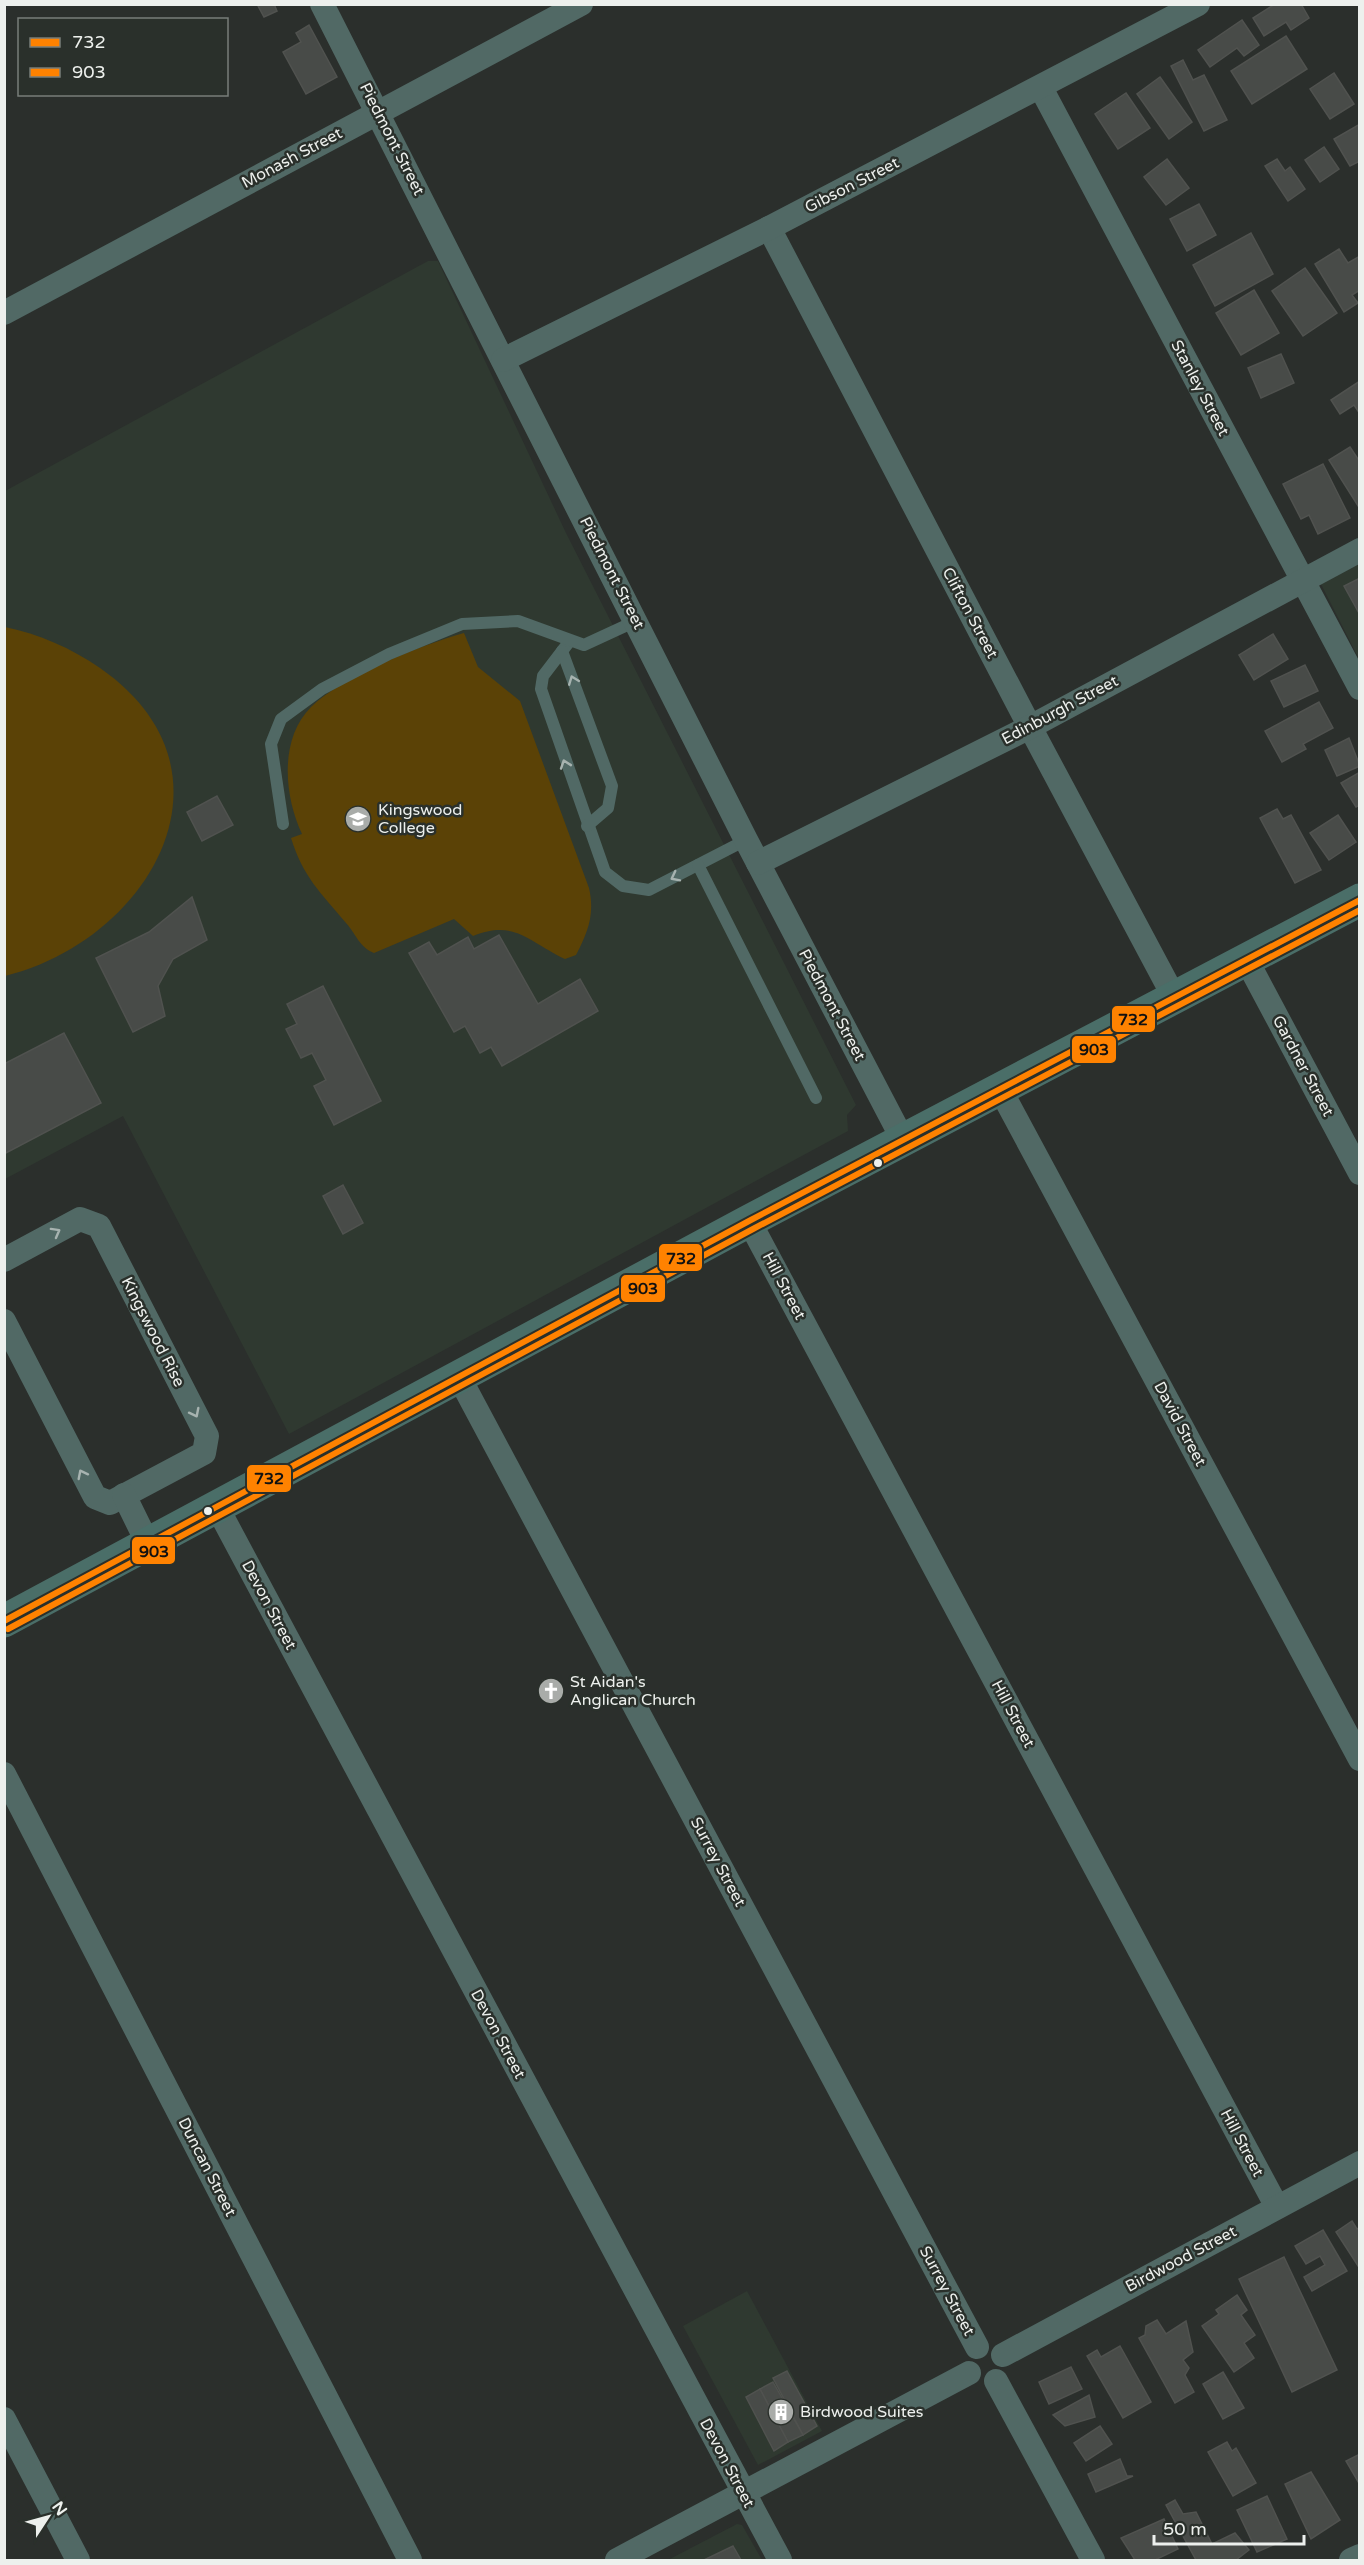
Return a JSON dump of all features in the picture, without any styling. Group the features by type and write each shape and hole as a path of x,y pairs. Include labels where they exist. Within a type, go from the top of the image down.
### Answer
{"main road":[{"path":"4,1621 749,1221 1359,900"}],"street":[{"name":"Piedmont Street","path":"322,4 746,840 903,1140"},
{"name":"Monash Street","path":"4,313 581,4"},
{"name":"Gibson Street","path":"503,360 769,228 1198,4"},
{"name":"Stanley Street","path":"1041,88 1359,688"},
{"name":"Clifton Street","path":"769,228 1029,727 1174,997"},
{"name":"Edinburgh Street","path":"758,863 1029,727 1359,549"},
{"name":"Gardner Street","path":"1246,959 1359,1173"},
{"name":"David Street","path":"1000,1089 1359,1759"},
{"name":"Kingswood Rise","path":"4,1260 80,1219 99,1226 207,1436 204,1453 110,1503 94,1497 4,1321"},
{"name":"Hill Street","path":"749,1221 1277,2207"},
{"name":"Surrey Street","path":"459,1377 977,2347"},
{"path":"124,1495 148,1544"},
{"name":"Devon Street","path":"217,1507 780,2560"},
{"name":"Duncan Street","path":"4,1774 410,2560"},
{"name":"Birdwood Street","path":"1003,2355 1359,2163"},
{"path":"992,2346 1003,2355 1004,2371 996,2381 979,2382 969,2373 969,2355 977,2347 992,2346"},
{"path":"616,2560 969,2373"},
{"path":"996,2381 1093,2560"},
{"path":"4,2419 78,2560"},
{"path":"1351,2560 1359,2556"}],"lane":[{"path":"283,824 271,744 280,719 322,688 389,654 462,624 518,621 536,626 566,646 584,645 636,621"},
{"path":"566,646 612,786 608,808 587,826"},
{"path":"566,646 543,676 541,689 587,826 605,872 613,880 631,890 649,890 746,840"},
{"path":"698,865 816,1098"}],"shaded area":[{"name":"Kingswood College","path":"428,261 438,261 566,533 856,1105 847,1115 848,1131 289,1434 123,1116 5,1179 5,491"},
{"path":"1359,564 1359,659 1321,584"},
{"path":"5,627 42,638 89,661 100,668 144,709 168,755 173,801 162,847 138,890 102,927 57,957 5,976"},
{"path":"464,633 478,667 520,701 589,888 591,915 587,931 576,955 565,959 511,931 488,931 473,936 454,919 374,953 361,944 314,884 301,864 291,838 302,834 291,803 288,786 289,751 301,720 311,707 325,695 362,673 405,654"},
{"path":"747,2291 822,2431 758,2465 683,2326"},
{"path":"737,2524 742,2525 762,2560 668,2560"}],"building":[{"path":"257,4 274,4 277,11 264,17"},
{"path":"1275,4 1301,4 1309,18 1291,30 1286,22 1264,36 1253,18"},
{"path":"1242,20 1259,45 1244,56 1237,48 1210,67 1198,50"},
{"path":"309,25 337,77 306,94 283,52 301,42 296,33"},
{"path":"1286,36 1307,69 1252,104 1231,71"},
{"path":"1183,60 1193,80 1204,75 1227,120 1204,131 1171,66"},
{"path":"1334,73 1354,104 1330,119 1310,89"},
{"path":"1160,77 1192,122 1169,139 1137,94"},
{"path":"1126,93 1150,128 1118,149 1095,114"},
{"path":"1360,124 1360,161 1350,166 1334,139"},
{"path":"1324,147 1339,169 1320,182 1305,160"},
{"path":"1167,159 1189,188 1166,205 1144,177"},
{"path":"1277,159 1285,171 1290,167 1305,189 1288,201 1265,166"},
{"path":"1199,204 1216,235 1187,251 1170,219"},
{"path":"1251,233 1273,274 1215,306 1193,265"},
{"path":"1339,249 1348,263 1360,256 1360,290 1352,295 1358,303 1344,312 1315,264"},
{"path":"1305,268 1337,313 1303,336 1272,291"},
{"path":"1254,290 1279,333 1241,355 1216,313"},
{"path":"1281,354 1294,383 1261,398 1248,368"},
{"path":"1360,381 1360,414 1354,405 1340,414 1331,400"},
{"path":"1350,447 1360,462 1360,509 1329,460"},
{"path":"1323,464 1350,518 1318,534 1309,515 1301,519 1283,484"},
{"path":"1360,578 1360,615 1344,586"},
{"path":"1273,634 1288,659 1254,680 1239,655"},
{"path":"1305,665 1318,691 1284,707 1271,681"},
{"path":"1319,702 1333,728 1303,744 1306,749 1282,762 1265,731"},
{"path":"1349,738 1360,766 1337,776 1325,750"},
{"path":"1360,772 1360,805 1356,807 1341,783"},
{"path":"217,796 233,825 202,841 187,812"},
{"path":"1277,809 1283,819 1291,815 1321,870 1295,883 1260,818"},
{"path":"1338,815 1356,842 1329,860 1310,833"},
{"path":"192,897 207,940 173,959 158,986 165,1016 133,1032 96,958 149,932"},
{"path":"499,935 538,1004 580,979 598,1011 502,1066 491,1047 480,1053 465,1026 454,1032 409,953 429,942 437,955 468,937 474,949"},
{"path":"323,986 381,1101 334,1125 314,1086 326,1080 312,1053 301,1058 286,1029 297,1024 287,1004"},
{"path":"64,1033 101,1103 4,1154 4,1064"},
{"path":"343,1185 363,1223 343,1234 323,1196"},
{"path":"1352,2221 1357,2229 1360,2227 1360,2269 1336,2232"},
{"path":"1323,2230 1347,2271 1312,2291 1304,2277 1325,2265 1320,2256 1306,2264 1295,2246"},
{"path":"1284,2257 1337,2370 1292,2392 1239,2279"},
{"path":"1237,2295 1247,2310 1241,2315 1255,2335 1244,2343 1254,2358 1234,2372 1202,2326 1219,2314 1216,2310"},
{"path":"1157,2320 1166,2334 1186,2321 1193,2352 1183,2360 1189,2368 1185,2375 1194,2392 1175,2403 1139,2338 1145,2335 1146,2326"},
{"path":"1120,2346 1151,2402 1123,2418 1087,2356 1097,2350 1101,2357"},
{"path":"1071,2367 1082,2389 1049,2404 1039,2382"},
{"path":"787,2371 817,2426 803,2435 773,2378"},
{"path":"1223,2372 1244,2408 1223,2419 1203,2384"},
{"name":"Birdwood Suites","path":"773,2382 803,2435 788,2442 760,2389"},
{"path":"760,2389 788,2442 774,2451 746,2397"},
{"path":"1089,2395 1095,2417 1065,2426 1053,2415"},
{"path":"1100,2426 1112,2444 1086,2461 1074,2443"},
{"path":"1227,2442 1232,2451 1236,2448 1256,2483 1233,2496 1208,2452"},
{"path":"1360,2454 1360,2485 1346,2461"},
{"path":"1120,2459 1127,2476 1133,2476 1096,2492 1088,2474"},
{"path":"1311,2472 1340,2520 1311,2539 1285,2484"},
{"path":"1267,2496 1287,2539 1257,2552 1237,2510"},
{"path":"1175,2500 1183,2514 1196,2512 1212,2544 1235,2533 1249,2550 1236,2560 1196,2560 1166,2505"},
{"path":"1164,2519 1178,2549 1155,2560 1135,2560 1121,2538"},
{"path":"733,2546 741,2560 704,2560"}],"transit line":[{"name":"732","path":"4,1621 749,1221 1360,900"},
{"name":"903","path":"8,1629 753,1229 1360,910"}],"place":[{"name":"Kingswood College","path":"358,819"},
{"name":"St Aidan's Anglican Church","path":"551,1691"},
{"name":"Birdwood Suites","path":"781,2412"}]}
